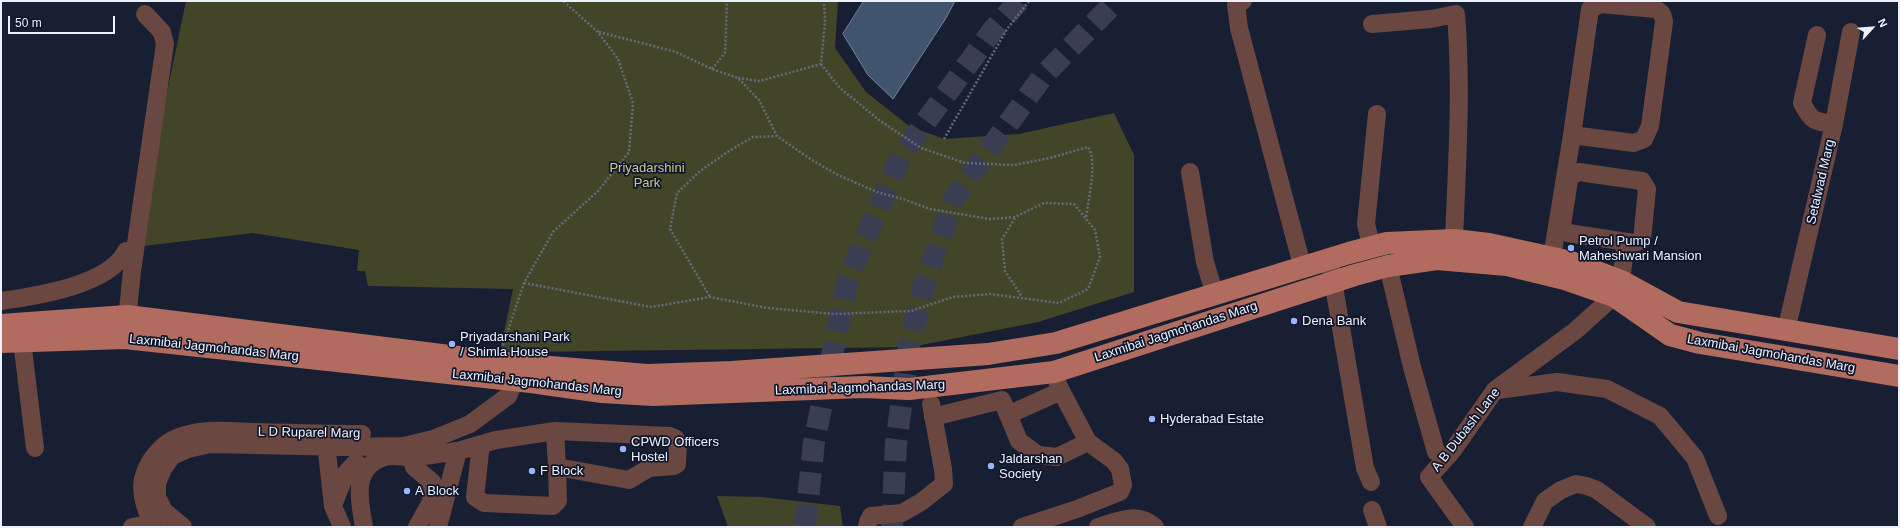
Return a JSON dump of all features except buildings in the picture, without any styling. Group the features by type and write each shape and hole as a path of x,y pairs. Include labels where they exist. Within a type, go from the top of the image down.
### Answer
{"main road":[{"name":"Laxmibai Jagmohandas Marg","path":"1,342 125,338 242,341 509,369 647,375 732,372 988,354 1056,343 1387,243 1454,240 1489,244 1561,260 1617,289 1678,312 1899,349"},
{"name":"Laxmibai Jagmohandas Marg","path":"509,369 602,392 653,394 864,387 909,389 1050,379 1245,310 1333,281 1388,266 1437,259 1508,265 1565,279 1617,289 1670,335 1700,343 1899,376"},
{"path":"1238,288 1245,310"},
{"name":"Laxmibai Jagmohandas Marg","path":"1,325 127,316 242,341"}],"street":[{"path":"1243,1 1236,5 1239,28 1303,269"},
{"path":"1561,260 1572,135 1590,9 1601,4 1655,8 1660,11 1664,22 1648,134 1644,138 1634,143 1572,135"},
{"path":"1372,24 1431,19 1456,8 1460,75 1454,240"},
{"path":"125,338 165,44 162,32 145,14"},
{"name":"Setalwad Marg","path":"1786,331 1834,124 1851,32"},
{"path":"1817,35 1802,103 1807,113 1815,121 1834,124"},
{"path":"1372,248 1366,224 1377,114"},
{"path":"1190,172 1204,262 1215,295"},
{"path":"1579,172 1642,181 1647,189 1643,237 1642,240 1638,242 1626,242 1565,231 1562,224 1571,176 1579,172"},
{"path":"1561,260 1576,234"},
{"path":"1617,289 1626,242"},
{"path":"1,301 35,296 97,278 111,269 122,259 126,251"},
{"path":"1330,260 1365,468 1371,482"},
{"path":"1388,266 1412,366 1436,452"},
{"path":"111,269 120,277 132,278"},
{"name":"A B Dubash Lane","path":"1465,527 1429,477 1453,450 1495,390 1575,331 1617,289"},
{"path":"22,341 35,448"},
{"name":"L D Ruparel Marg","path":"156,525 146,506 142,487 144,474 150,461 162,448 178,437 211,431 326,440 431,434 466,416 481,415 508,396 509,369"},
{"path":"930,409 1016,386 1050,379"},
{"path":"1008,415 1050,379"},
{"path":"1022,527 1077,509 1120,492 1123,485 1120,469 1114,461 1088,442 1050,379"},
{"path":"1495,390 1557,382 1607,389 1660,416 1695,458 1718,516"},
{"path":"930,409 1002,400 1019,441 1038,455 1057,457 1088,442"},
{"path":"867,527 871,516 902,513 921,502 944,484 943,469 930,409"},
{"path":"481,444 475,497 484,503 553,506 558,501 555,431"},
{"path":"334,506 355,472 368,468 382,458 411,457 458,451 481,444 555,431 670,436 675,438 678,443 677,464 674,466 649,468 629,480 557,468"},
{"path":"183,527 164,511 157,497 157,483 163,469 172,456 188,449 210,444 326,440 334,506 342,527"},
{"path":"438,527 458,451"},
{"path":"411,457 414,467 432,482 431,502 417,527"},
{"path":"355,472 364,527"},
{"path":"1532,527 1545,501 1561,490 1576,484 1597,490 1647,527"},
{"path":"1098,527 1129,517 1148,521 1155,527"},
{"path":"132,527 156,525"}],"path":[{"path":"509,369 504,340 524,283 553,232 598,191 629,152 633,103 618,59 598,32 563,1"},
{"path":"712,69 725,53 727,1"},
{"path":"824,1 825,22 821,64 840,88 880,120 921,148 965,163 1014,165 1050,158 1088,147 1092,152 1093,164 1086,218"},
{"path":"944,139 1007,29 1029,1"},
{"path":"598,32 676,52 712,69 738,78 760,81 821,64"},
{"path":"524,283 651,307 710,297 767,308 834,314 911,311 953,297 990,294 1059,303 1088,289 1100,257 1095,230 1074,204 1044,203 1015,217 990,219 930,209 903,199 877,192 838,175 812,160 777,136 759,100 738,78"},
{"path":"710,297 670,229 677,193 700,172 729,151 753,137 777,136"},
{"path":"1015,217 1002,239 1005,272 1022,298"}],"green space":[{"name":"Priyadarshini Park","path":"186,1 838,1 835,48 866,92 909,126 944,139 1019,134 1114,113 1134,155 1134,292 1038,322 911,347 523,352 500,351 513,289 368,286 365,271 357,271 359,250 253,233 135,247"},
{"path":"717,496 761,497 840,506 843,527 728,527"}],"water":[{"path":"864,1 955,1 946,18 893,99 868,75 843,34"}],"tunnel":[{"path":"805,527 814,442 848,279 902,154 993,30 1019,1"},
{"path":"892,527 896,444 909,346 924,285 954,198 1043,76 1116,1"}],"place":[{"name":"Petrol Pump / Maheshwari Mansion","path":"1571,248"},
{"name":"Dena Bank","path":"1294,321"},
{"name":"Priyadarshani Park / Shimla House","path":"452,344"},
{"name":"Hyderabad Estate","path":"1152,419"},
{"name":"CPWD Officers Hostel","path":"623,449"},
{"name":"Jaldarshan Society","path":"991,466"},
{"name":"F Block","path":"532,471"},
{"name":"A Block","path":"407,491"}]}
